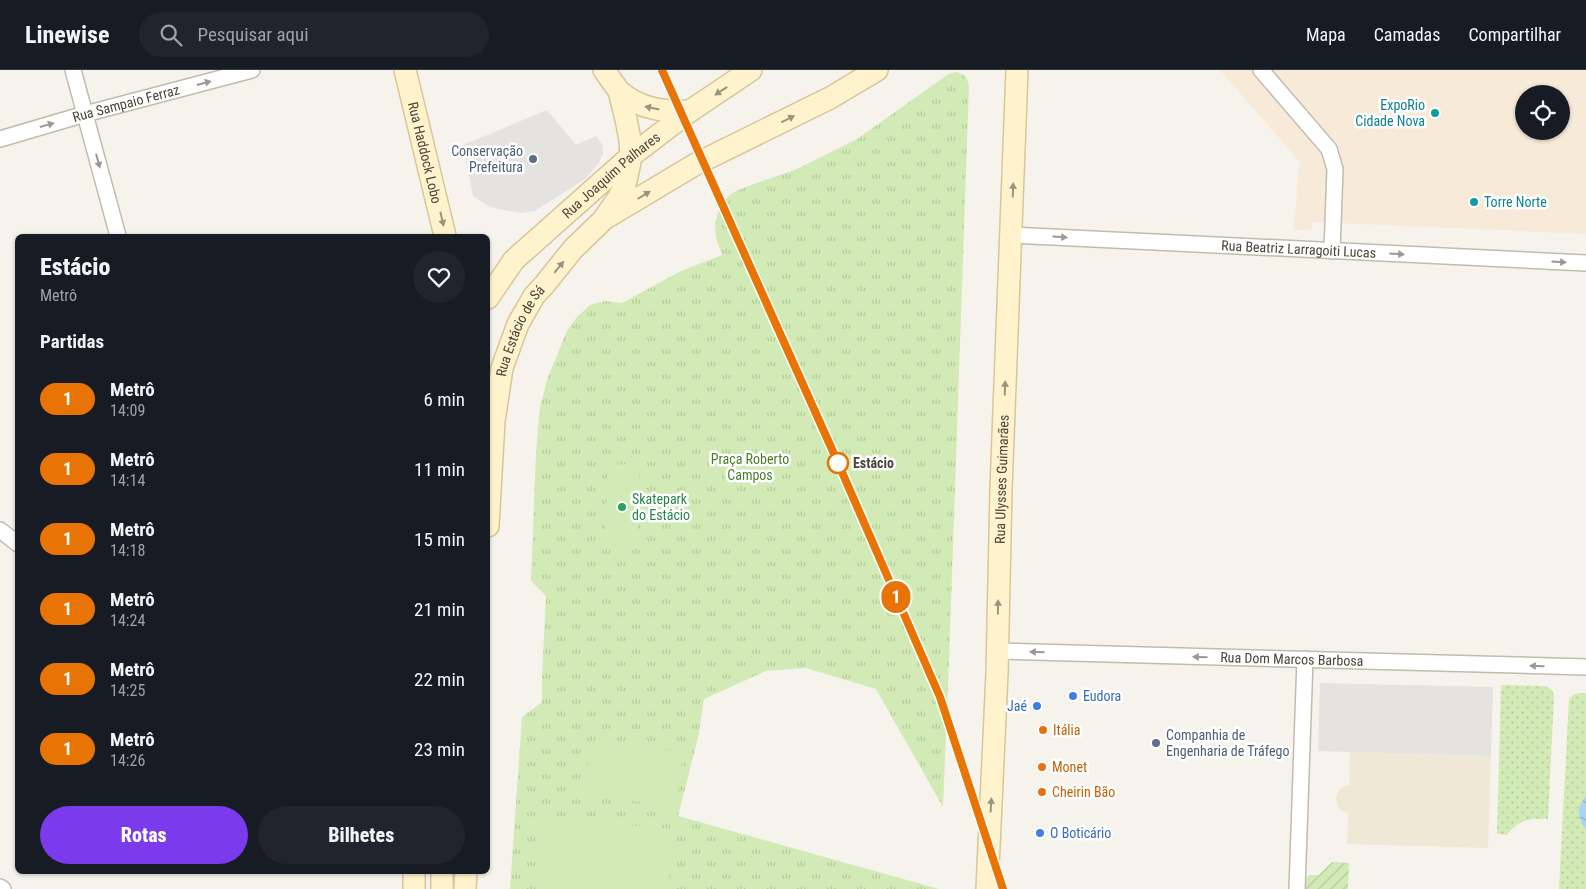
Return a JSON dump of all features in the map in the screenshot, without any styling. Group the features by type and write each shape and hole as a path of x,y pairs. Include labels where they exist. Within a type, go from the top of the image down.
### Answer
{"street":[{"path":"73,70 117,234"},
{"name":"Rua Sampaio Ferraz","path":"0,139 85,114 252,70"},
{"name":"Rua Haddock Lobo","path":"406,70 445,234"},
{"path":"604,70 619,91 628,99 641,106 673,111 690,111"},
{"name":"Rua Joaquim Palhares","path":"490,295 514,260 631,156 690,111 752,70"},
{"path":"603,220 696,164 830,98 877,70"},
{"name":"Rua Ulysses Guimarães","path":"987,889 998,651 1000,489 1017,70"},
{"path":"1261,70 1329,149 1335,170 1332,250"},
{"path":"603,220 625,185 631,156 630,140 619,91"},
{"name":"Rua Estácio de Sá","path":"490,491 494,421 502,368 518,324 534,296 573,250 603,220"},
{"name":"Rua Beatriz Larragoiti Lucas","path":"1011,235 1586,263"},
{"path":"0,530 15,540"},
{"name":"Rua Dom Marcos Barbosa","path":"998,651 1586,667"},
{"path":"1297,889 1305,659"},
{"path":"414,874 414,889"},
{"path":"442,874 442,889"},
{"path":"465,889 466,874"}],"shaded area":[{"path":"1220,70 1586,70 1586,234 1313,222 1311,230 1294,230 1299,161"},
{"name":"Conservação Prefeitura","path":"547,110 576,145 596,136 603,146 603,154 598,164 585,179 535,211 520,213 490,207 473,196 463,145"},
{"path":"1320,683 1493,687 1491,756 1318,751"},
{"path":"1350,752 1491,756 1488,848 1347,844 1348,813 1339,808 1336,797 1339,790 1349,785"}],"green space":[{"name":"Praça Roberto Campos","path":"957,72 965,76 969,84 943,807 876,689 806,668 766,671 704,699 698,738 678,816 939,889 510,889 522,717 542,702 546,596 531,581 536,452 540,407 548,377 567,331 577,317 590,305 605,301 622,303 681,271 722,255 716,238 715,223 720,206 732,193 797,169 857,139 950,73"},
{"name":"Skatepark do Estácio","path":"608,464 640,465 636,549 605,548"},
{"path":"1501,685 1545,686 1552,690 1554,696 1548,819 1525,821 1516,826 1507,835 1497,834"},
{"path":"1579,693 1586,693 1586,889 1559,889 1569,699"},
{"path":"591,741 683,752 676,806 584,795"},
{"path":"543,818 673,829 668,889 537,889"},
{"path":"1332,862 1349,863 1348,889 1305,889 1306,879 1309,875 1319,875"}],"water":[{"path":"1586,797 1586,829 1579,817 1579,809"}],"metro line":[{"name":"1","path":"662,70 835,456 940,697 1003,889"}],"place":[{"name":"ExpoRio Cidade Nova","path":"1435,113"},
{"name":"Conservação Prefeitura","path":"533,159"},
{"name":"Torre Norte","path":"1474,202"},
{"name":"Estácio","path":"838,463"},
{"name":"Skatepark do Estácio","path":"622,507"},
{"name":"Eudora","path":"1073,696"},
{"name":"Jaé","path":"1037,706"},
{"name":"Itália","path":"1043,730"},
{"name":"Companhia de Engenharia de Tráfego","path":"1156,743"},
{"name":"Monet","path":"1042,767"},
{"name":"Cheirin Bão","path":"1042,792"},
{"name":"O Boticário","path":"1040,833"}]}
